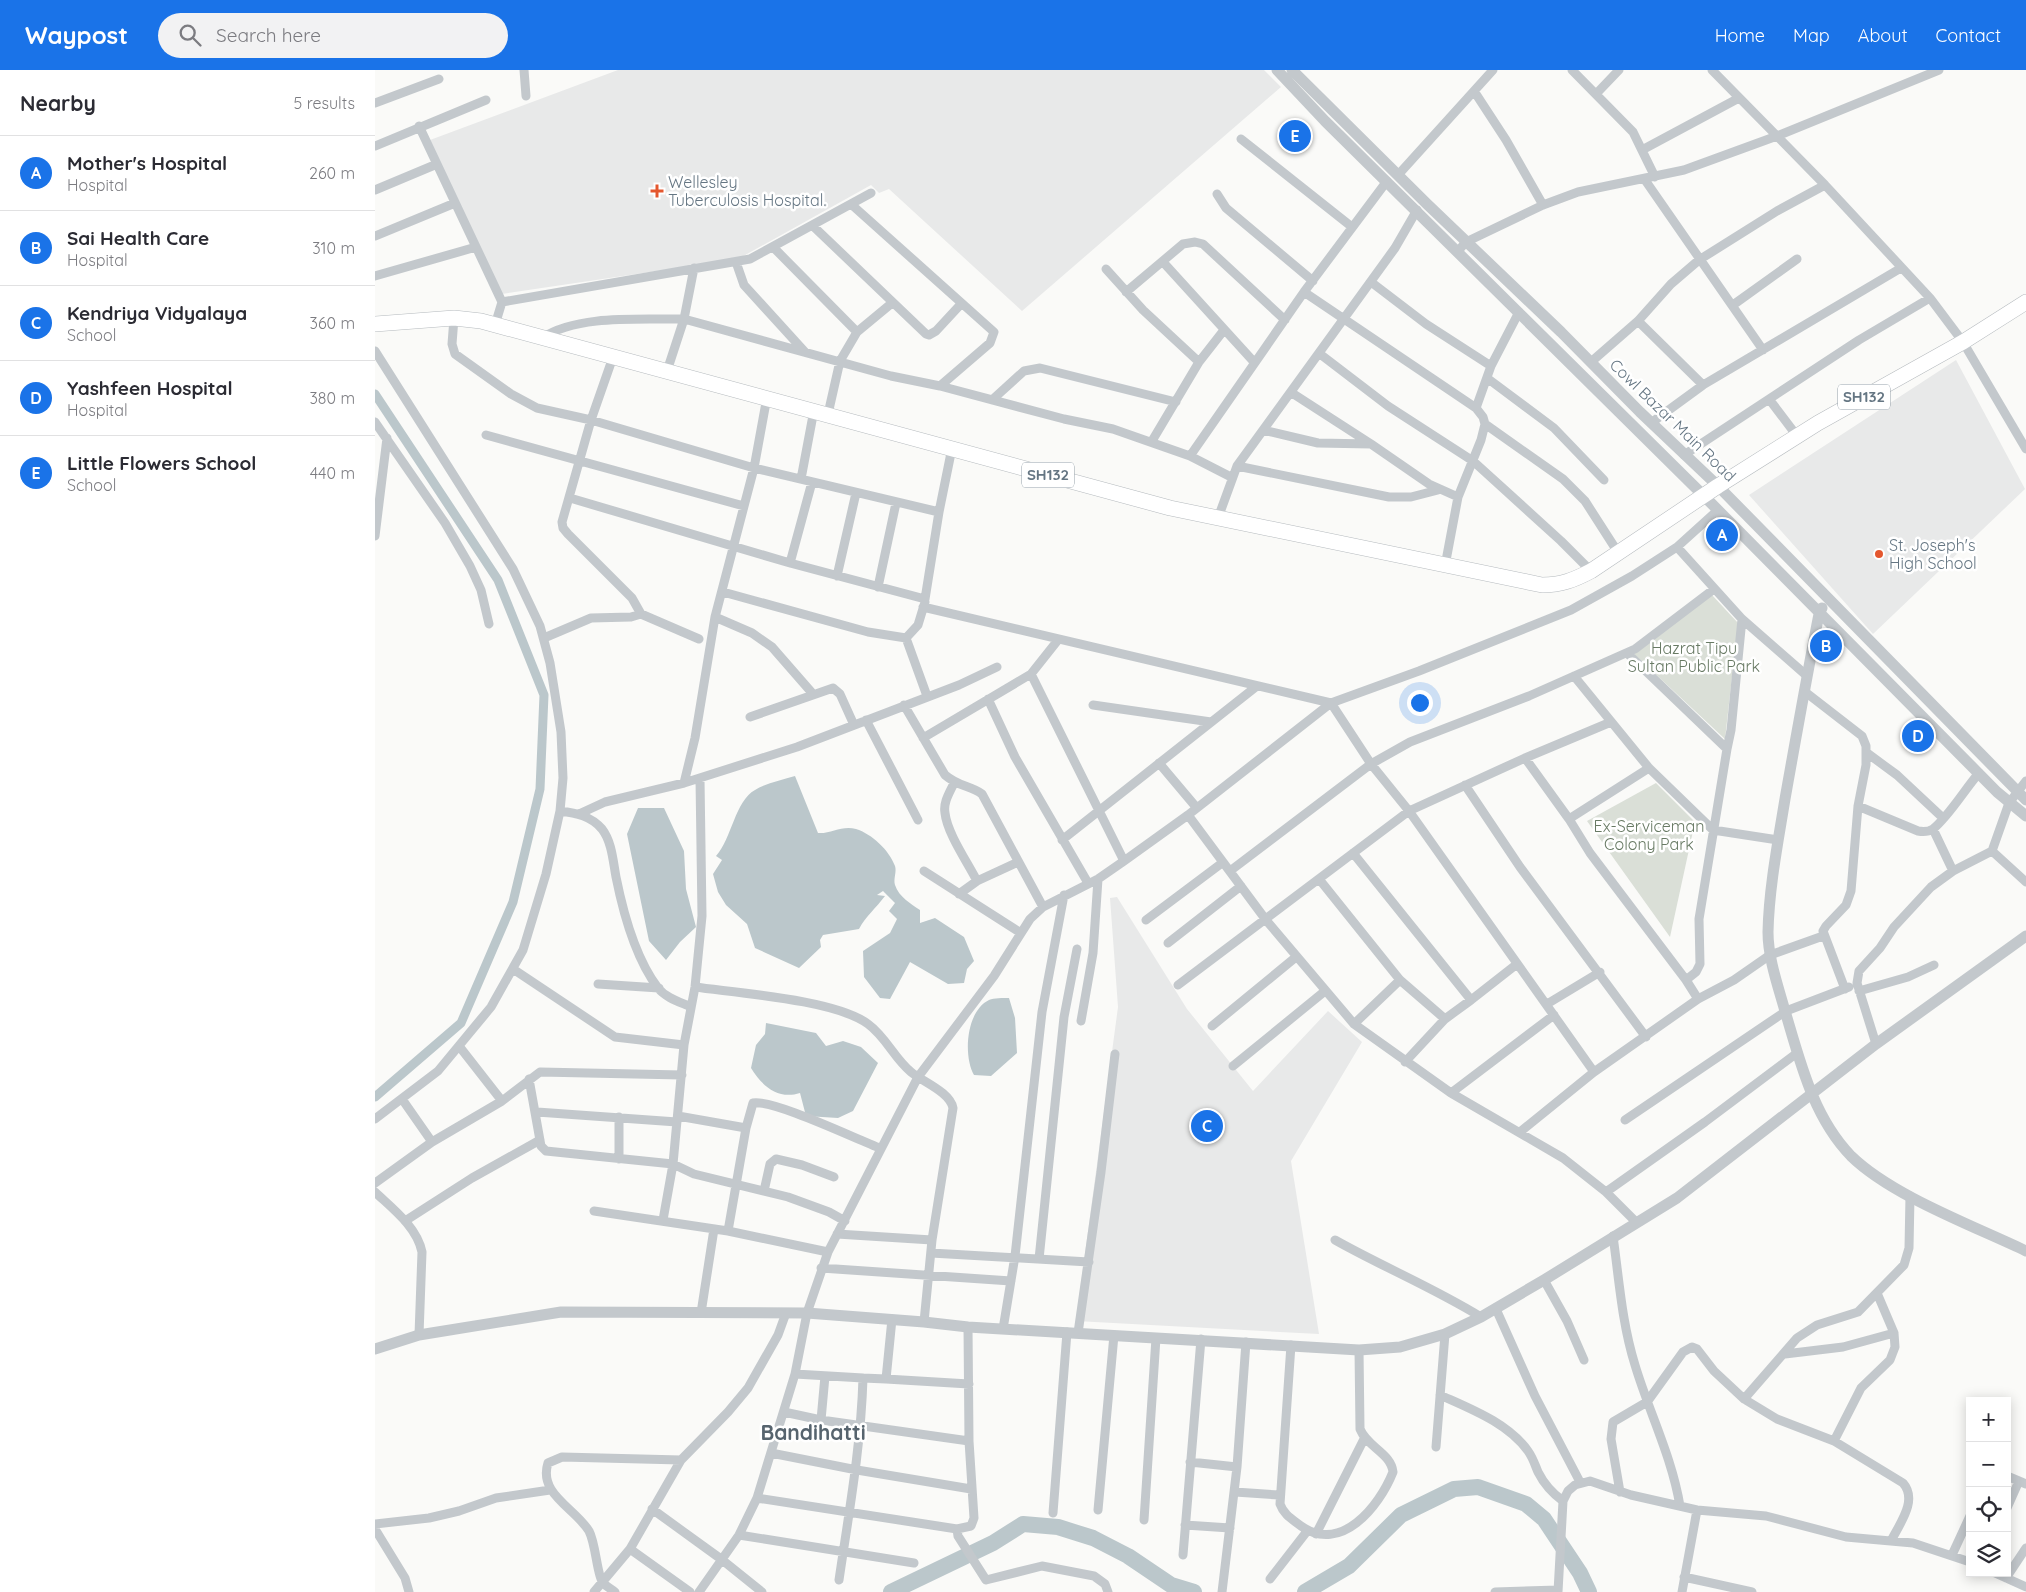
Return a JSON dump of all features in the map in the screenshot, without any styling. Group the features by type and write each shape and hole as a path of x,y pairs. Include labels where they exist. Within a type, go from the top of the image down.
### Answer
{"main road":[{"name":"SH132","path":"375,324 453,318 495,325 1170,508 1542,585 1569,582 1591,571 1797,436 1963,342 2026,302"}],"street":[{"path":"524,70 526,96"},
{"name":"Cowl Bazar Main Road","path":"1277,70 1325,121 1458,250 1718,510 1819,614 2009,803 2026,816"},
{"name":"Cowl Bazar Main Road","path":"1292,70 1398,176 1718,486 2022,796"},
{"path":"1398,176 1493,70"},
{"path":"1572,70 1633,132 1655,177"},
{"path":"1596,94 1619,70"},
{"path":"1712,70 1825,185 1930,298 1963,342 2026,449"},
{"path":"1458,250 1466,242 1543,205 1578,192 1645,180 1683,170 1777,136 1939,70"},
{"path":"375,103 439,79"},
{"path":"1474,91 1506,140 1543,205"},
{"path":"1642,150 1739,98"},
{"path":"375,146 419,126 486,100"},
{"path":"419,126 502,302 495,325"},
{"path":"1241,138 1352,227"},
{"path":"375,190 437,164"},
{"path":"1645,180 1763,350"},
{"path":"1190,456 1304,292 1387,181"},
{"path":"1591,362 1638,321 1671,284 1699,260 1777,211 1825,185"},
{"path":"502,302 750,259 774,248 871,193"},
{"path":"1217,194 1226,208 1313,281"},
{"path":"375,236 455,203"},
{"path":"852,205 961,304 991,327 994,332 993,338 940,386"},
{"path":"1218,518 1231,477 1237,466 1292,393 1395,248 1417,210"},
{"path":"813,226 892,303 929,335 936,331 961,304"},
{"path":"1126,292 1183,244 1195,242 1203,244 1285,320"},
{"path":"375,276 476,247"},
{"path":"774,248 857,332"},
{"path":"1733,305 1797,259"},
{"path":"736,262 744,284 805,352"},
{"path":"1163,262 1254,362"},
{"path":"667,371 684,319 694,268"},
{"path":"1651,423 1703,385 1901,268"},
{"path":"1106,269 1172,339 1199,362"},
{"path":"1371,282 1426,324 1491,366"},
{"path":"1304,292 1476,408 1483,417 1485,424 1473,461 1458,497 1445,566"},
{"path":"1684,455 1859,340 1930,298"},
{"path":"801,479 821,412 840,361 857,332 892,303"},
{"path":"1476,408 1491,366 1519,312"},
{"path":"453,318 452,344 455,354 465,363 511,394 537,408 591,420 754,468 939,512"},
{"path":"542,338 555,329 591,323 684,319 891,376 940,386 1064,419 1113,429 1152,441 1190,456 1231,477"},
{"path":"1638,321 1703,385"},
{"path":"1152,441 1199,362 1224,330"},
{"path":"375,350 513,569 541,626 550,663 561,732 563,778 561,811 533,921 523,950 491,1007 438,1070 375,1119"},
{"path":"1320,354 1388,406 1473,461 1591,571"},
{"path":"613,357 579,461 562,522 563,528 632,598 641,614 699,639"},
{"path":"992,400 1024,371 1040,368 1176,402"},
{"path":"1487,378 1554,428 1604,480"},
{"path":"1292,393 1371,444 1437,490 1458,497"},
{"path":"685,784 695,738 715,617 754,468 767,398"},
{"path":"1769,399 1797,436"},
{"path":"375,422 470,566 481,590 489,624"},
{"path":"1485,424 1563,479 1585,500 1619,554"},
{"path":"1263,430 1318,443 1371,444"},
{"path":"486,435 744,506"},
{"path":"375,536 387,438"},
{"path":"906,638 918,625 924,603 952,448"},
{"path":"1237,466 1389,497 1411,497 1437,490"},
{"path":"791,563 812,482"},
{"path":"837,576 856,493"},
{"path":"570,498 878,587 924,603 1058,640 1331,703 1371,764 1409,812 1594,1072"},
{"path":"878,587 896,503"},
{"path":"699,1592 739,1535 757,1498 795,1374 807,1313 821,1268 879,1148 918,1077 994,976 1030,919 1043,907 1098,879 1125,861 1188,815 1331,703 1556,617 1632,576 1677,547 1718,510"},
{"path":"1677,547 1742,620 1807,675"},
{"path":"1230,871 1371,764 1410,742 1574,676 1635,649 1714,590"},
{"path":"723,592 868,632 906,638"},
{"path":"1829,599 1819,614 1807,675 1778,840 1768,934 1771,954 1797,1053 1812,1095 1839,1143 1852,1157 1874,1175 1910,1196 2026,1251"},
{"path":"544,638 591,618 631,617 641,614"},
{"path":"715,617 752,633 771,646 813,694"},
{"path":"1686,980 1696,972 1700,964 1699,919 1731,730 1742,620"},
{"path":"906,638 927,696"},
{"path":"923,738 1031,674 1058,640"},
{"path":"1627,653 1727,749"},
{"path":"579,814 605,802 685,784 797,747 959,685 997,667"},
{"path":"1031,674 1098,812 1125,861"},
{"path":"1574,676 1649,768 1713,830 1778,840"},
{"path":"1062,840 1257,686"},
{"path":"750,717 829,688 837,690 854,725"},
{"path":"1804,692 1862,736 1867,753 1858,806 1851,891 1845,905 1825,926 1823,936 1845,989"},
{"path":"988,699 1015,757 1088,884"},
{"path":"904,705 945,775 955,783 976,789 982,794 1043,907"},
{"path":"1093,705 1211,722"},
{"path":"866,720 918,820"},
{"path":"1178,985 1409,812 1525,758 1611,722"},
{"path":"1867,753 1897,775 1943,818"},
{"path":"1525,758 1569,818 1590,853 1686,980 1698,1000"},
{"path":"1159,763 1196,807"},
{"path":"1569,818 1649,768"},
{"path":"1858,806 1918,831 1927,832 1933,829 1943,818 1979,773"},
{"path":"663,1220 673,1164 684,1045 695,987 702,916 700,779"},
{"path":"1876,1044 1858,987 1859,971 1875,955 1894,927 1931,887 1953,871 1992,852 2009,803 2022,796 2026,781"},
{"path":"955,783 946,801 945,813 949,826 977,881"},
{"path":"1465,785 1521,867 1646,1037"},
{"path":"561,811 579,814 601,829 609,843 624,911 637,948 659,988 671,998 691,1007"},
{"path":"1188,815 1266,920 1354,1024 1451,1093 1563,1158 1606,1192 1637,1222"},
{"path":"1933,829 1953,871"},
{"path":"1992,852 2026,882"},
{"path":"1353,853 1471,1000"},
{"path":"959,894 977,881 1018,862"},
{"path":"1146,920 1222,863"},
{"path":"924,871 1021,933"},
{"path":"1081,1021 1093,953 1098,879"},
{"path":"1319,879 1400,980 1445,1019"},
{"path":"1168,943 1241,886"},
{"path":"1003,1329 1015,1256 1042,1012 1064,895"},
{"path":"1520,1132 1594,1072 1698,1000 1734,980 1771,954 1823,936"},
{"path":"375,1349 419,1335 561,1312 807,1313 892,1319 969,1328 1201,1339 1359,1350 1400,1347 1445,1334 1496,1309 1677,1198 1876,1044 2026,936"},
{"path":"1039,1259 1064,1017 1077,949"},
{"path":"1212,1026 1296,957"},
{"path":"1405,1062 1445,1019 1517,964"},
{"path":"1625,1120 1786,1011 1845,989 1908,977 1934,965"},
{"path":"513,968 615,1037 684,1045"},
{"path":"1547,1004 1600,972"},
{"path":"1354,1024 1400,980"},
{"path":"598,984 659,988"},
{"path":"695,987 822,1006 853,1015 881,1036 903,1066 950,1099 953,1108 932,1240 924,1322"},
{"path":"1233,1066 1325,991"},
{"path":"1451,1093 1554,1015"},
{"path":"459,1046 502,1101"},
{"path":"1606,1192 1705,1122 1797,1053"},
{"path":"1053,1512 1072,1333 1089,1262 1115,1054"},
{"path":"375,1183 432,1142 502,1101 540,1072 682,1075"},
{"path":"529,1079 537,1112 541,1146 546,1151 673,1164 695,1174 805,1203 845,1221"},
{"path":"402,1099 432,1142"},
{"path":"728,1231 746,1128 753,1103 759,1102 879,1148"},
{"path":"537,1112 678,1119 746,1128"},
{"path":"619,1117 619,1159"},
{"path":"405,1221 472,1178 540,1140"},
{"path":"764,1191 770,1164 776,1159 802,1165 834,1177"},
{"path":"375,1192 417,1235 423,1252 419,1335"},
{"path":"1744,1399 1797,1338 1817,1325 1858,1312 1904,1266 1907,1259 1910,1196"},
{"path":"594,1211 728,1231 828,1252"},
{"path":"701,1313 714,1229"},
{"path":"837,1234 932,1240"},
{"path":"1613,1236 1623,1306 1634,1363 1663,1441 1677,1487 1680,1506"},
{"path":"1335,1240 1386,1268 1454,1300 1481,1317"},
{"path":"931,1253 1015,1256 1089,1262"},
{"path":"821,1268 1011,1281"},
{"path":"1544,1280 1567,1320 1584,1360"},
{"path":"1834,1441 1861,1388 1893,1355 1895,1347 1894,1333 1877,1293"},
{"path":"1496,1309 1535,1396 1580,1482"},
{"path":"593,1592 629,1550 681,1460 728,1412 748,1388 778,1335 786,1313"},
{"path":"886,1378 892,1319"},
{"path":"757,1498 957,1533 967,1529 974,1522 969,1441 969,1328"},
{"path":"1785,1354 1843,1347 1894,1333"},
{"path":"1436,1447 1445,1334"},
{"path":"1099,1510 1114,1335"},
{"path":"1144,1520 1156,1338"},
{"path":"1183,1555 1201,1339"},
{"path":"1223,1587 1235,1492 1246,1342"},
{"path":"1291,1345 1279,1495 1283,1512 1312,1532 1331,1534 1348,1530 1362,1521 1393,1472 1390,1460 1364,1440 1359,1422 1359,1350"},
{"path":"1620,1492 1611,1439 1611,1426 1621,1416 1647,1402 1683,1352 1692,1347 1697,1349 1714,1371 1744,1399 1777,1419 1834,1441 1888,1473 1909,1489 1909,1507 1891,1541"},
{"path":"795,1374 969,1384"},
{"path":"821,1420 825,1376"},
{"path":"839,1580 857,1470 863,1378"},
{"path":"1440,1396 1477,1412 1518,1440 1533,1458 1537,1471 1549,1490 1563,1502"},
{"path":"784,1412 821,1420 969,1441"},
{"path":"1270,1579 1312,1532 1364,1440"},
{"path":"771,1453 971,1489"},
{"path":"615,1592 601,1582 590,1534 583,1523 550,1490 546,1479 548,1463 562,1457 681,1460"},
{"path":"1190,1462 1237,1467"},
{"path":"2011,1478 2023,1483 2011,1502"},
{"path":"1495,1592 1558,1591 1563,1502 1567,1491 1580,1482 1590,1481 1620,1492 1697,1510 1766,1516 1846,1536 1913,1543 1966,1560"},
{"path":"375,1524 429,1518 459,1511 496,1498 550,1490"},
{"path":"1235,1492 1279,1495"},
{"path":"652,1509 721,1559 762,1592"},
{"path":"1682,1592 1697,1510"},
{"path":"1185,1525 1230,1528"},
{"path":"1952,1555 1966,1525"},
{"path":"375,1529 405,1578 409,1592"},
{"path":"957,1533 983,1575 989,1581 1042,1566 1094,1576 1105,1584 1109,1592"},
{"path":"739,1535 914,1563"},
{"path":"2026,1548 2006,1578 2026,1587"},
{"path":"629,1550 690,1592"},
{"path":"1684,1577 1752,1592"}],"shaded area":[{"name":"Wellesley Tuberculosis Hospital.","path":"618,70 1264,70 1281,87 1022,311 889,189 879,193 871,185 738,259 502,294 430,140"},
{"name":"St. Joseph's High School","path":"1956,360 2025,489 1873,634 1749,495"},
{"path":"795,776 818,833 851,828 862,831 874,839 889,854 895,866 895,883 899,893 920,910 920,923 935,918 964,937 974,961 967,969 964,983 948,984 910,962 890,999 880,998 864,977 863,951 890,933 897,919 889,911 895,903 883,891 877,895 885,896 859,929 823,935 820,940 821,947 799,968 755,948 747,924 726,905 718,892 713,874 722,860 716,856 748,795 764,785"},
{"path":"638,808 664,808 684,851 686,889 696,927 680,942 666,960 649,941 627,834"},
{"path":"1117,897 1187,1009 1253,1091 1328,1011 1362,1042 1291,1161 1319,1334 1076,1321 1118,1007 1110,898"},
{"path":"1009,998 1015,1018 1017,1053 991,1076 974,1075 968,1057 968,1046 971,1024 975,1014 989,1000"},
{"path":"766,1023 816,1033 826,1046 843,1041 861,1047 878,1063 853,1111 838,1118 806,1116 800,1093 785,1095 778,1093 771,1090 760,1080 751,1068 756,1045 765,1034"}],"green space":[{"name":"Hazrat Tipu Sultan Public Park","path":"1712,595 1738,623 1725,739 1634,654"},
{"name":"Ex-Serviceman Colony Park","path":"1656,783 1695,822 1670,937 1587,821"}],"waterway":[{"path":"375,394 498,580 544,695 540,789 513,902 461,1023 375,1097"},
{"path":"1305,1592 1349,1566 1401,1515 1454,1489 1478,1487 1526,1504 1544,1519 1580,1573 1589,1592"},
{"path":"891,1592 993,1543 1023,1524 1058,1527 1093,1538 1128,1556 1171,1585 1194,1592"}],"place":[{"name":"Little Flowers School","path":"1295,136"},
{"name":"Wellesley Tuberculosis Hospital.","path":"657,191"},
{"name":"Mother's Hospital","path":"1722,535"},
{"name":"St. Joseph's High School","path":"1879,554"},
{"name":"Sai Health Care","path":"1826,646"},
{"name":"Yashfeen Hospital","path":"1918,736"},
{"name":"Kendriya Vidyalaya","path":"1207,1126"}],"district":[{"name":"Bandihatti","path":"813,1433"}]}
